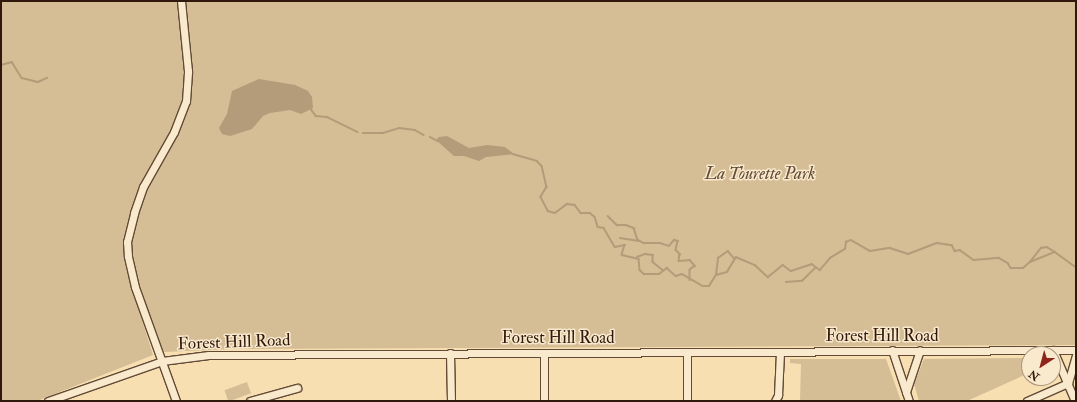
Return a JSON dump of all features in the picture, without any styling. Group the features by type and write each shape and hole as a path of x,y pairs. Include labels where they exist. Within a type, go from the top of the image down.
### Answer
{"street":[{"path":"176,401 135,288 128,256 127,242 134,213 143,187 174,132 186,101 188,71 181,1"},
{"path":"892,350 909,401"},
{"path":"906,392 920,350"},
{"name":"Forest Hill Road","path":"48,401 162,361 215,355 1021,350"},
{"name":"Forest Hill Road","path":"1061,350 1076,350"},
{"path":"775,401 778,395 780,352"},
{"path":"450,353 450,401"},
{"path":"544,353 544,401"},
{"path":"687,353 687,401"},
{"path":"1027,401 1039,399 1068,383 1076,355"},
{"path":"1061,366 1075,401"},
{"path":"250,401 297,388"}],"green space":[{"path":"1,1 178,1 185,74 182,104 173,128 135,200 124,241 126,268 153,355 37,401 1,401"},
{"name":"La Tourette Park","path":"184,1 1076,1 1076,345 230,349 165,352 162,350 140,294 129,249 132,227 147,187 180,128 189,99"},
{"path":"1021,358 1021,377 967,401 919,401 914,384 924,359"},
{"path":"790,359 886,359 901,401 800,401 801,364 790,363"},
{"path":"247,382 251,393 228,401 224,390"}],"shaded area":[{"path":"259,79 295,85 308,91 312,97 313,108 301,114 290,110 270,113 263,116 252,129 230,136 222,134 219,128 227,114 232,91"},
{"path":"447,136 469,148 487,145 505,147 514,154 486,157 479,161 464,156 454,156 436,140 439,137"}],"waterway":[{"path":"1,65 12,62 22,78 38,82 47,78"},
{"path":"311,109 316,116 327,117 358,132"},
{"path":"363,133 383,133 399,128 415,130 424,135"},
{"path":"430,137 438,141"},
{"path":"513,154 537,161 542,166 547,187 541,197 548,211 555,213 567,204 575,205 581,213 590,213 595,217 598,227 604,228 615,247 625,245 622,255 639,259 640,270 644,274 659,274 667,268 676,276 682,274 703,286 709,286 716,275 727,272 736,257 755,265 768,277 783,265 791,271 812,264 820,270 830,258 845,249 846,242 851,240 870,251 890,248 908,254 937,243 952,245 955,251 960,250 974,260 999,258 1008,263 1011,268 1023,268 1030,262 1055,252 1076,267"},
{"path":"608,216 617,225 626,225 634,228 638,240 644,243 660,243 669,246 674,240 678,241 676,250 680,254 679,261 690,260 695,266 690,270 690,280"},
{"path":"620,238 639,241"},
{"path":"1030,262 1041,248 1047,247 1055,252"},
{"path":"716,275 718,258 728,251 734,258"},
{"path":"637,257 645,254 653,255 653,262 663,270"},
{"path":"786,282 802,281 815,268"}]}
